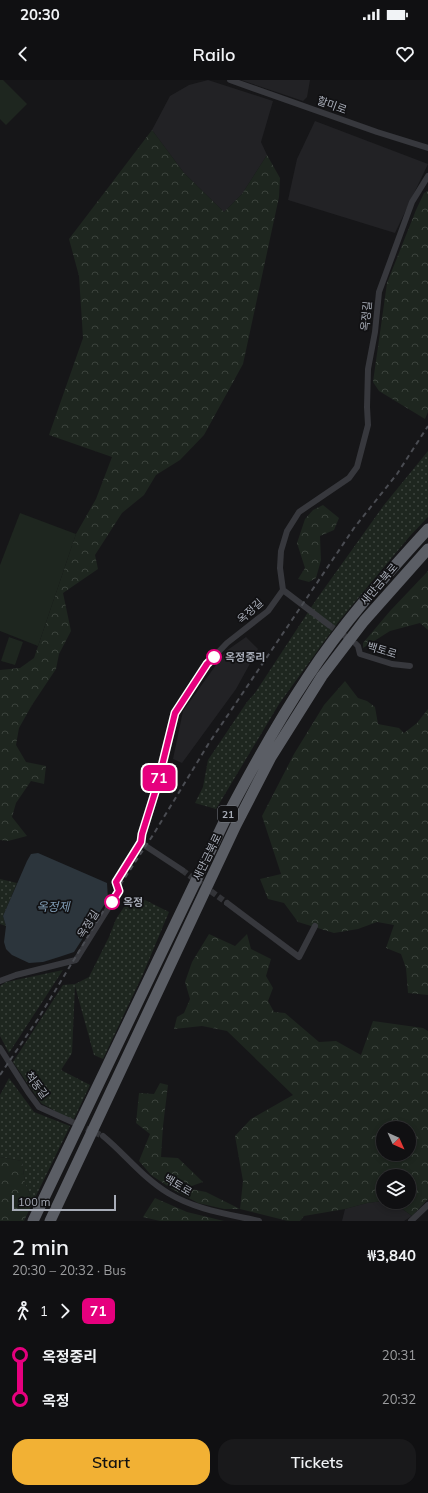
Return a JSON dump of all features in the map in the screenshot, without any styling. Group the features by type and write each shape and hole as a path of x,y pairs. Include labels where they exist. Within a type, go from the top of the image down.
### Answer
{"highway":[{"name":"새만금북로","path":"73,1126 225,820 258,757 307,678 342,630 376,587 428,529"},
{"name":"새만금북로","path":"50,1221 236,825 271,757 322,676 354,634 428,549"},
{"name":"21","path":"33,1221 69,1146 73,1126"}],"street":[{"name":"할미로","path":"230,80 377,132 428,148"},
{"name":"옥정길","path":"0,981 16,974 76,960 119,891 116,882 141,842 175,713 207,664 227,643 268,611 283,590 280,568 281,551 287,531 299,512 349,478 357,467 368,425 368,369 375,332 379,292 412,202 428,176"},
{"path":"283,590 328,625"},
{"name":"백토로","path":"356,644 360,654 392,664 410,666"},
{"path":"141,842 182,870"},
{"path":"227,904 299,957 315,926"},
{"name":"척동길","path":"0,1048 39,1107 73,1126"},
{"name":"백토로","path":"103,1136 118,1148 140,1172 168,1193 196,1207 259,1221"},
{"path":"411,1221 428,1205"}],"shaded area":[{"path":"208,80 273,101 261,142 267,155 242,194 224,212 184,173 152,130 170,96 189,85"},
{"path":"241,80 310,80 307,97 303,101"},
{"path":"315,121 428,164 395,233 288,200 297,159"},
{"path":"246,637 258,649 236,689 182,763 173,759 183,711 226,651"},
{"path":"376,1202 376,1209 402,1209 412,1216 404,1221 342,1221 345,1209"}],"green space":[{"path":"0,80 3,80 27,104 6,125 0,119"},
{"path":"152,130 184,173 224,212 242,194 267,155 280,178 279,197 243,364 204,435 180,460 156,475 144,495 122,513 95,555 98,569 63,593 71,631 59,654 56,669 32,705 19,728 16,745 26,762 46,766 44,784 31,781 16,803 12,817 27,836 8,841 0,840 0,670 20,668 34,658 76,534 96,499 112,457 49,435 83,338 79,276 69,239"},
{"path":"428,191 428,412 425,419 379,391 373,382 387,283 416,210 424,193"},
{"path":"428,451 428,517 410,536 339,621 279,704 216,809 195,803 203,787 208,760 247,702 255,693 316,600 384,505"},
{"path":"323,505 339,518 334,530 320,536 321,560 316,578 309,582 298,579 305,568 297,543 305,519 313,510"},
{"path":"20,513 76,534 38,646 0,631 0,565"},
{"path":"428,571 428,630 420,623 390,631 363,648 363,643 390,611"},
{"path":"9,637 23,642 15,665 1,661"},
{"path":"345,681 358,698 367,701 375,707 378,724 399,728 404,733 417,723 428,709 428,995 408,993 406,968 401,954 386,948 394,925 377,922 358,929 334,933 298,922 284,903 268,899 260,879 281,874 262,816 294,754 324,705"},
{"path":"0,879 17,883 3,916 6,926 0,924"},
{"path":"145,900 169,912 143,974 103,1059 94,1055 75,986 72,1053 61,1070 90,1085 73,1121 41,1103 13,1062 63,985 75,984 89,977 109,937 116,919 128,901 139,903"},
{"path":"209,934 235,946 247,934 251,949 271,959 266,976 273,988 268,1001 274,1012 285,1013 319,1042 336,1041 361,1055 373,1021 423,1028 428,1031 428,1199 412,1216 402,1209 416,1209 416,1169 376,1169 376,1202 304,1216 300,1221 288,1221 240,1209 243,1181 235,1136 251,1119 293,1095 227,1031 202,1026 174,1029 177,1017 184,1013 190,999 185,982 192,962"},
{"path":"63,970 9,1053 0,1036 0,986 6,982"},
{"path":"9,1078 34,1112 70,1126 33,1202 25,1183 22,1161 0,1157 0,1095"},
{"path":"160,1083 168,1085 161,1157 178,1158 203,1182 186,1188 206,1192 240,1209 224,1209 198,1203 172,1189 151,1175 139,1161 150,1134 136,1123 139,1093 154,1094"},
{"path":"0,1157 22,1161 25,1183 33,1202 24,1221 0,1221"},
{"path":"155,1198 187,1212 224,1221 160,1221 143,1217"}],"water":[{"name":"옥정제","path":"38,853 107,883 108,899 74,952 43,962 29,963 12,955 6,949 4,942 6,926 3,916 27,861 31,854"}],"tunnel":[{"path":"329,625 352,641"},
{"path":"182,870 227,903"},
{"path":"70,1121 103,1136"}],"railway":[{"path":"0,1075 38,1019 107,905 153,835 209,743 354,528 397,474 428,426"}],"bus line":[{"name":"71","path":"112,902 119,891 116,882 141,842 175,713 207,664 214,657"}],"place":[{"name":"옥정중리","path":"214,657"},
{"name":"옥정","path":"112,902"}]}
